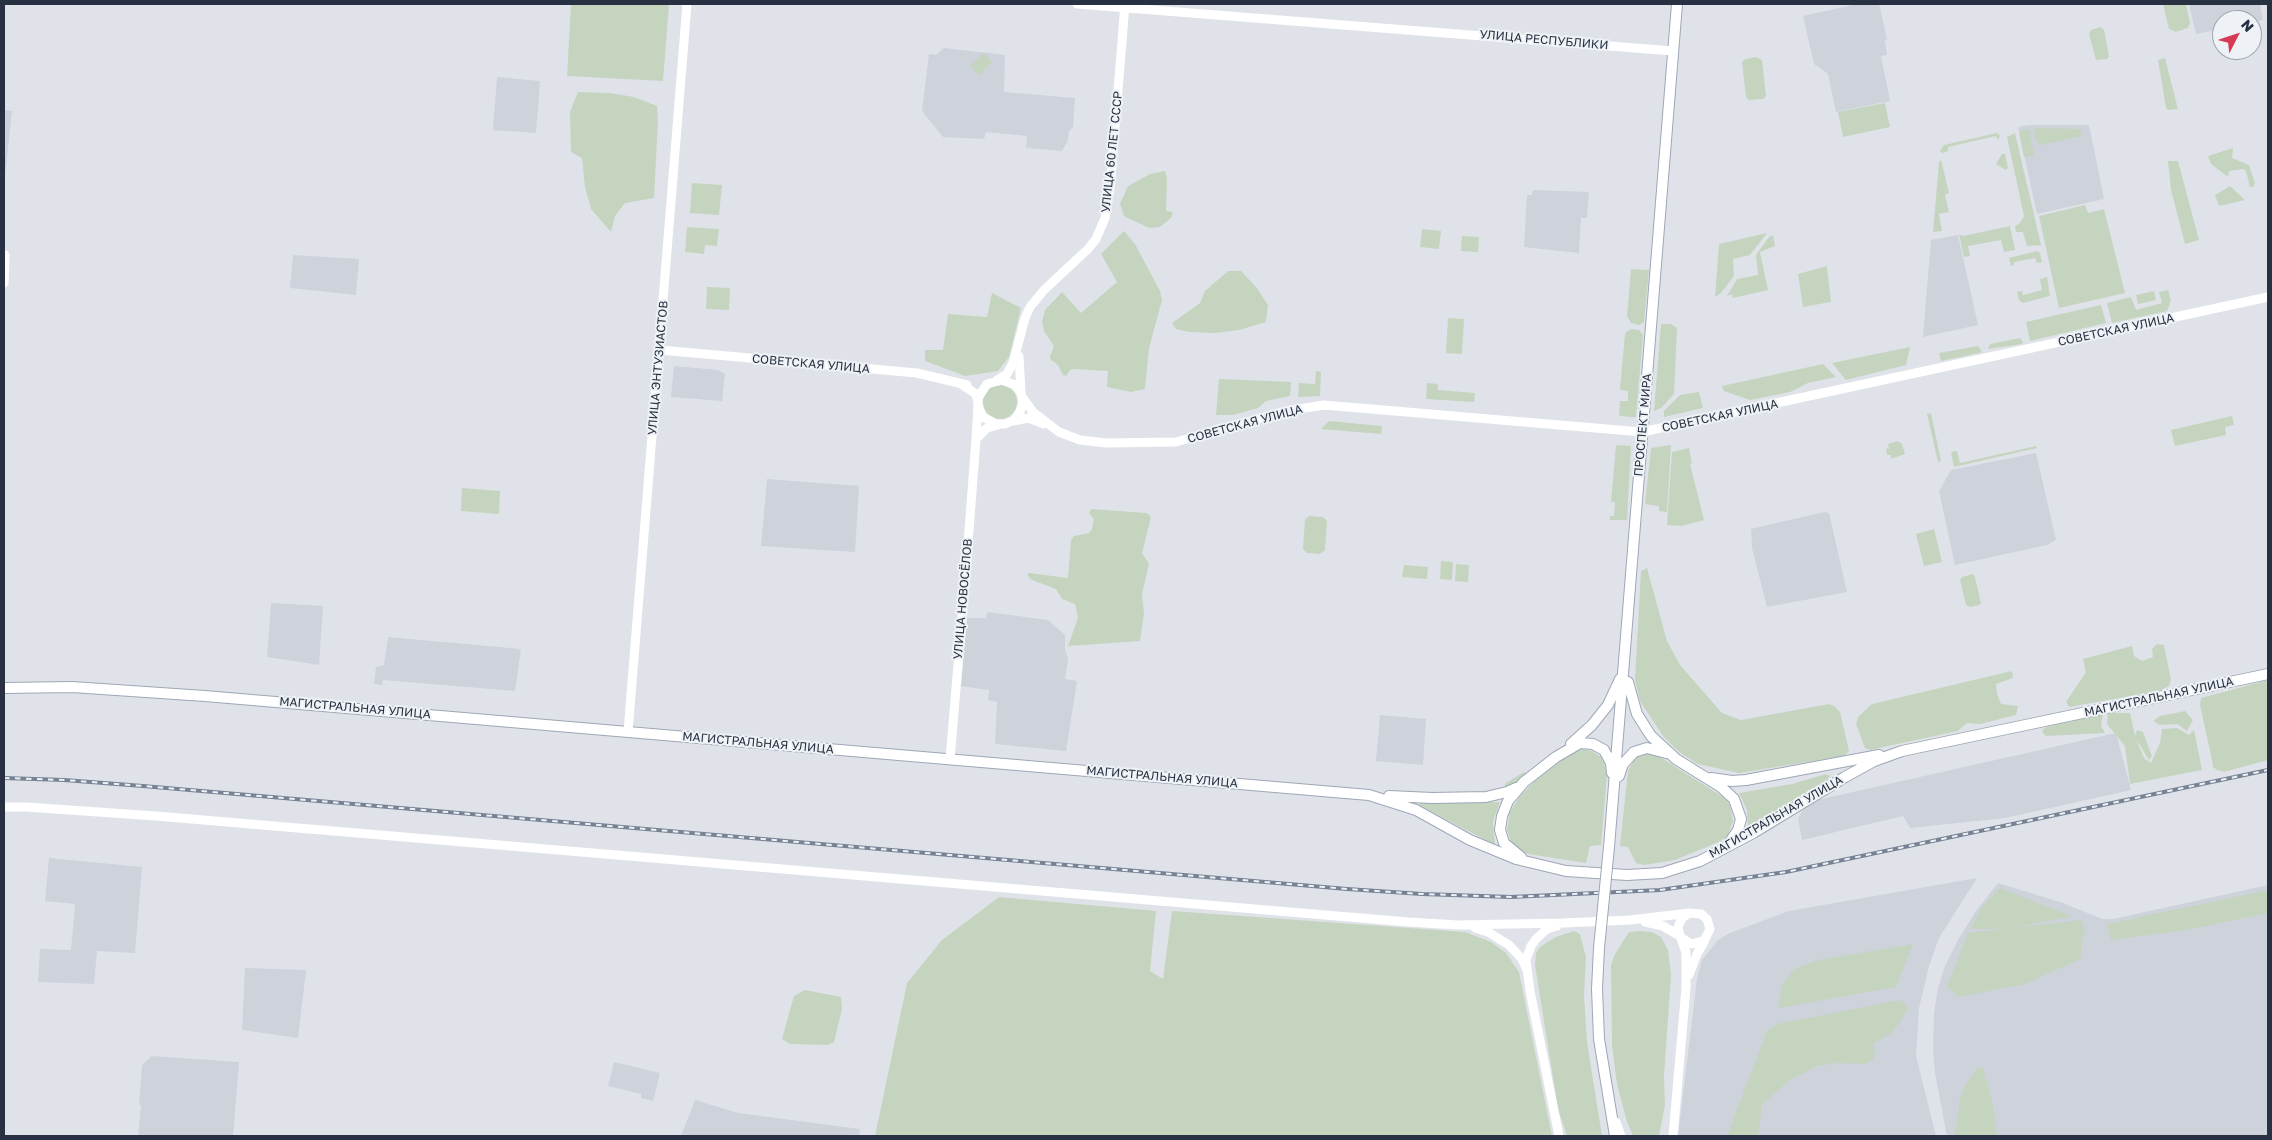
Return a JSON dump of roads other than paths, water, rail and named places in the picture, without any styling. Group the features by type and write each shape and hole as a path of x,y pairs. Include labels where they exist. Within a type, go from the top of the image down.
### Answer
{"main road":[{"name":"УЛИЦА ЭНТУЗИАСТОВ","path":"628,732 687,4"},
{"path":"1077,4 1124,6"},
{"name":"ПРОСПЕКТ МИРА","path":"1615,1136 1607,1095 1598,1021 1599,948 1626,659 1642,432 1677,4"},
{"name":"УЛИЦА РЕСПУБЛИКИ","path":"1124,6 1673,51"},
{"name":"УЛИЦА 60 ЛЕТ СССР","path":"1020,341 1025,318 1036,298 1088,249 1096,239 1105,218 1110,189 1124,6"},
{"path":"4,283 5,255"},
{"name":"СОВЕТСКАЯ УЛИЦА","path":"1051,427 1088,442 1176,442 1286,411 1324,405 1642,432 2268,297"},
{"path":"978,404 980,393 987,384 997,380 1010,370 1020,341"},
{"path":"961,384 973,391 983,417 991,423 1005,424 1020,412 1022,395 1020,341"},
{"name":"СОВЕТСКАЯ УЛИЦА","path":"660,350 917,373 978,387 987,384"},
{"path":"997,380 1011,382 1033,412 1051,427"},
{"name":"УЛИЦА НОВОСЁЛОВ","path":"950,759 978,404"},
{"path":"976,439 987,428 1028,418 1051,427"},
{"path":"1368,795 1432,798 1486,797 1507,792 1524,782 1556,757 1592,725 1616,692 1626,659"},
{"path":"1626,659 1629,691 1637,714 1651,736 1676,758"},
{"name":"МАГИСТРАЛЬНАЯ УЛИЦА","path":"4,688 72,687 150,691 1368,795 1409,807 1490,850 1531,863 1586,873 1648,874 1686,867 1722,851 1845,776 1874,761 1902,751 2268,674"},
{"path":"1556,757 1580,743 1599,746 1608,755 1611,763 1614,789"},
{"path":"1614,789 1623,764 1634,752 1653,748 1676,758 1728,792 1738,805 1741,819 1738,830 1722,851"},
{"path":"1705,776 1722,780 1746,780 1902,751"},
{"path":"1524,782 1508,801 1502,816 1500,830 1508,848 1531,863"},
{"path":"4,807 26,806 1075,895 1458,925 1477,928 1499,938 1517,953 1527,970"},
{"path":"1671,1136 1676,1118 1686,988 1686,953 1678,930 1680,922 1690,914"},
{"path":"1458,925 1564,923 1701,914 1708,922 1710,932 1697,954 1686,988"},
{"path":"1630,920 1655,923 1691,944 1698,944 1704,941"},
{"path":"1558,1136 1527,970 1528,953 1536,939 1547,930 1564,923"},
{"path":"1607,1095 1611,1136"},
{"path":"1607,1095 1621,1136"}],"railway":[{"path":"4,778 143,786 1347,889 1511,897 1660,890 1786,872 2268,770"}]}
